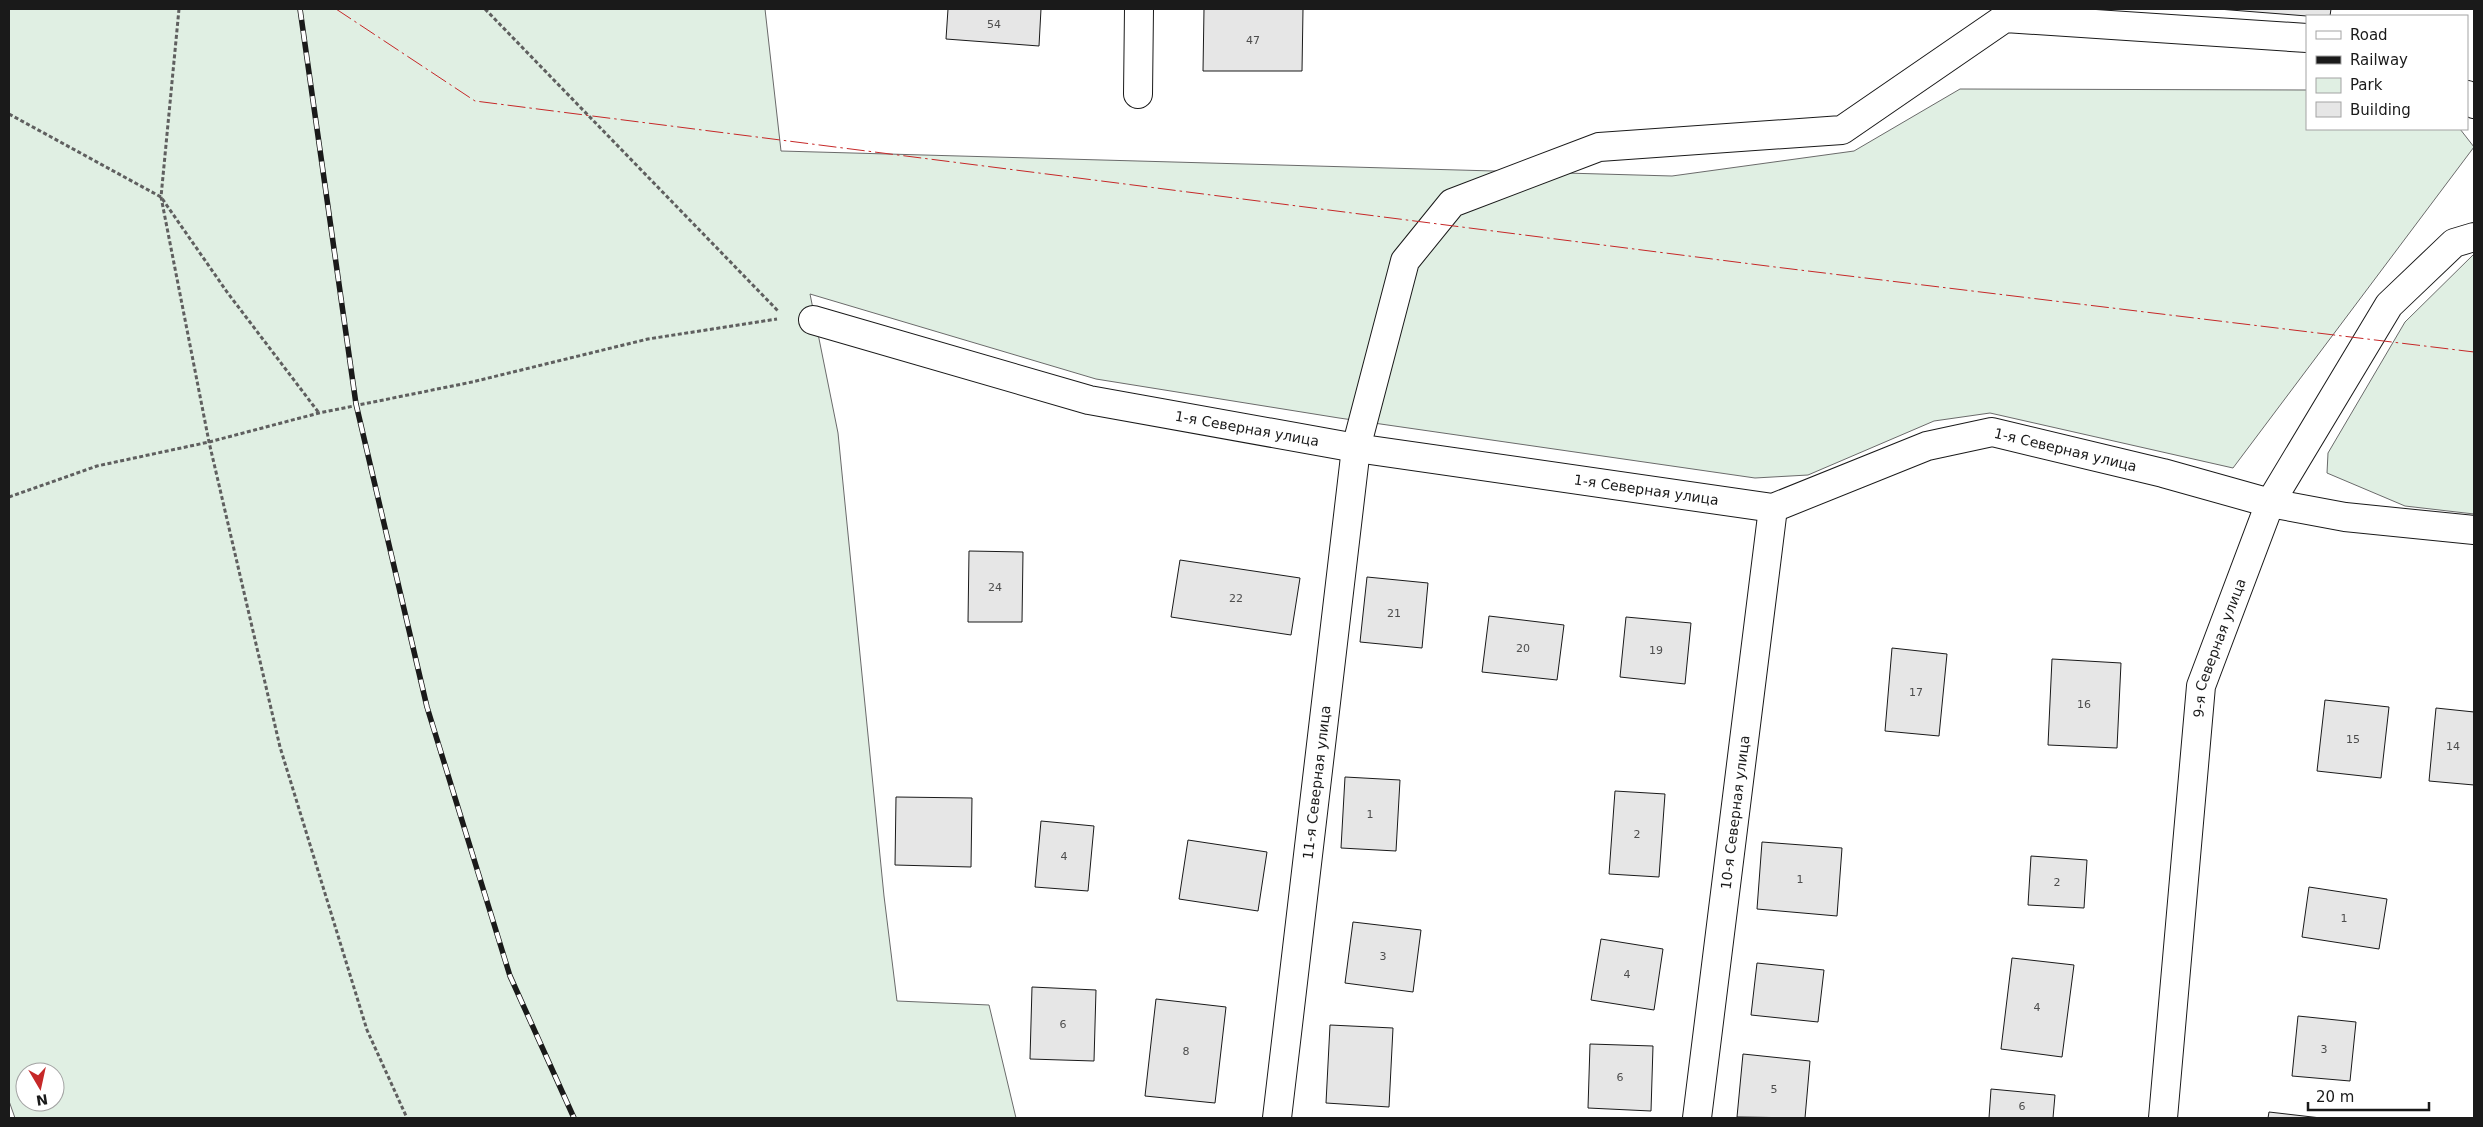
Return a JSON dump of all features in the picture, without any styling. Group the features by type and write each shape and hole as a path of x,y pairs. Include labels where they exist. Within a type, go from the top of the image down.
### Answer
{"street":[{"path":"1138,94 1139,9"},
{"name":"11-я Северная улица","path":"1276,1118 1356,448 1405,261 1452,203 1599,146 1842,130 2005,18 2306,38"},
{"name":"9-я Северная улица","path":"2163,1118 2201,686 2270,503 2389,305 2464,240 2474,223"},
{"name":"1-я Северная улица","path":"813,320 1089,400 1356,448 1773,508 1927,446 1992,432 2163,473 2270,503 2345,517 2474,530"},
{"name":"10-я Северная улица","path":"1697,1118 1773,508"}],"path":[{"path":"179,9 161,197 209,442 280,748 367,1030 407,1118"},
{"path":"9,497 97,466 209,442 319,413 472,382 648,339 784,318 485,9"},
{"path":"9,114 161,197 227,292 319,413"}],"green space":[{"path":"9,9 765,9 781,151 1672,176 1854,151 1960,89 2306,90 2306,130 2461,130 2474,147 2233,468 1990,413 1934,421 1808,475 1755,478 1339,418 1096,379 810,294 838,433 884,896 897,1001 989,1005 1016,1118 15,1118 9,1101"},
{"path":"2474,254 2474,514 2405,506 2327,473 2328,453 2405,322"}],"building":[{"path":"948,9 1041,9 1039,46 946,39"},
{"path":"1204,9 1303,9 1302,71 1203,71"},
{"path":"2218,9 2331,9 2330,15 2306,16"},
{"path":"969,551 1023,552 1022,622 968,622"},
{"path":"1180,560 1300,578 1291,635 1171,617"},
{"path":"1367,577 1428,583 1422,648 1360,642"},
{"path":"1489,616 1564,625 1557,680 1482,672"},
{"path":"1626,617 1691,623 1685,684 1620,677"},
{"path":"1892,648 1947,654 1939,736 1885,731"},
{"path":"2052,659 2121,663 2117,748 2048,745"},
{"path":"2325,700 2389,707 2381,778 2317,771"},
{"path":"2436,708 2474,712 2474,785 2429,781"},
{"path":"1345,777 1400,780 1396,851 1341,848"},
{"path":"1615,791 1665,794 1659,877 1609,874"},
{"path":"896,797 972,798 971,867 895,865"},
{"path":"1041,821 1094,826 1088,891 1035,887"},
{"path":"1188,840 1267,852 1258,911 1179,899"},
{"path":"1762,842 1842,848 1837,916 1757,909"},
{"path":"2031,856 2087,860 2084,908 2028,905"},
{"path":"2309,887 2387,899 2379,949 2302,937"},
{"path":"1353,922 1421,930 1413,992 1345,983"},
{"path":"1601,939 1663,949 1654,1010 1591,1000"},
{"path":"2012,958 2074,965 2062,1057 2001,1049"},
{"path":"1757,963 1824,970 1818,1022 1751,1015"},
{"path":"1032,987 1096,990 1094,1061 1030,1059"},
{"path":"1156,999 1226,1007 1215,1103 1145,1096"},
{"path":"2298,1016 2356,1022 2350,1081 2292,1076"},
{"path":"1330,1025 1393,1028 1389,1107 1326,1103"},
{"path":"1590,1044 1653,1046 1651,1111 1588,1108"},
{"path":"1743,1054 1810,1061 1805,1118 1737,1117"},
{"path":"1991,1089 2055,1095 2053,1118 1989,1118"},
{"path":"2269,1112 2321,1118 2268,1118"}],"railway":[{"path":"300,9 356,404 427,707 510,976 574,1118"}],"power":[{"path":"336,9 475,101 1775,267 2474,352"}]}
